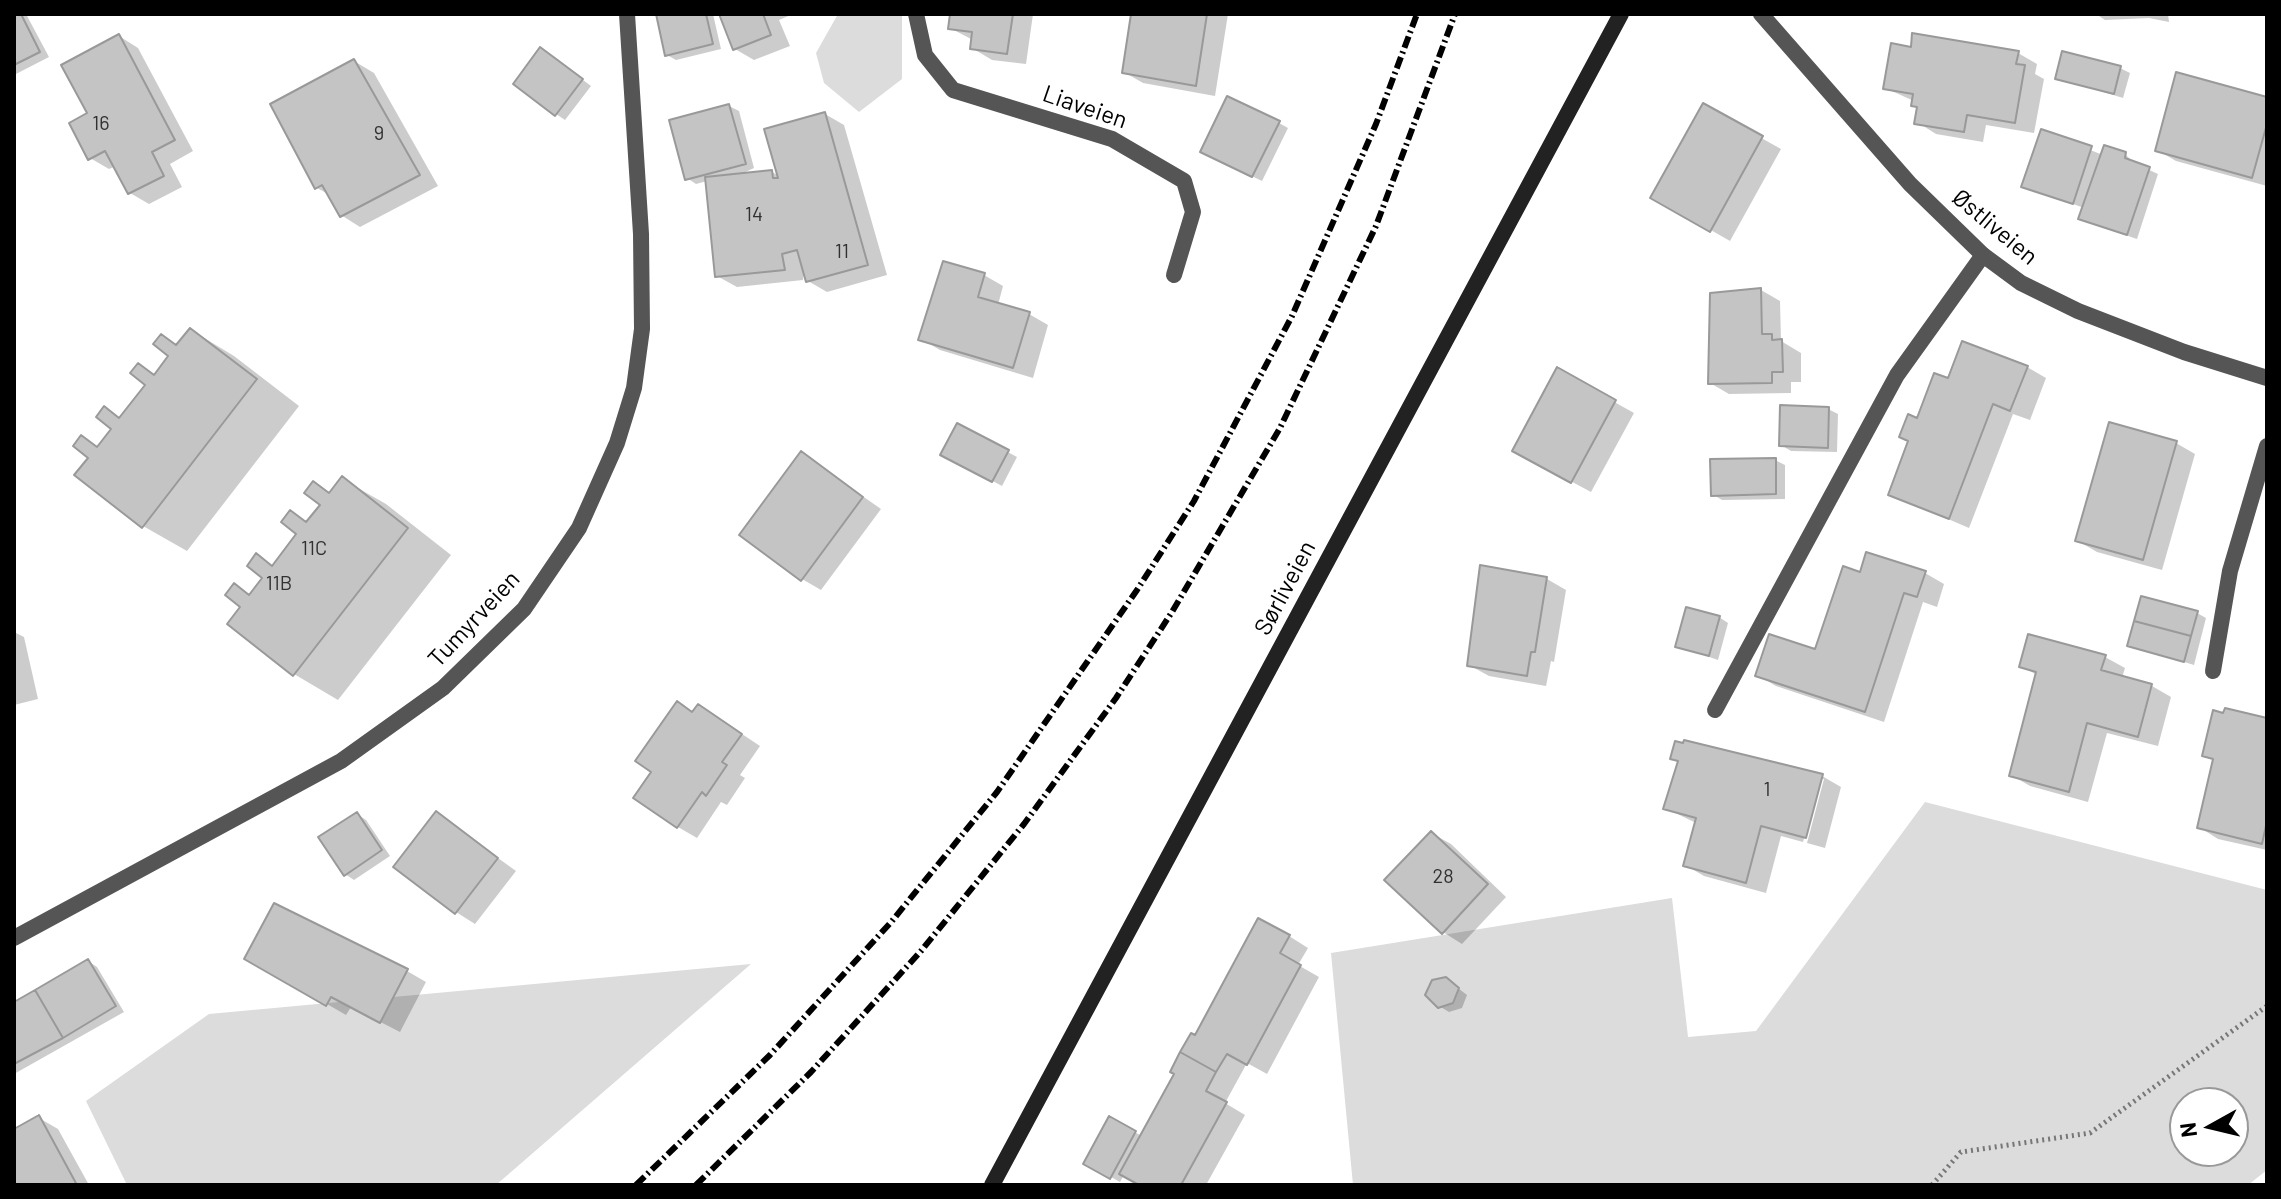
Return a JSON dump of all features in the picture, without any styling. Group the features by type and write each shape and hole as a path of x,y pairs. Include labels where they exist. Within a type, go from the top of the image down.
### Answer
{"street":[{"name":"Tumyrveien","path":"14,938 341,761 430,698 524,609 579,528 617,443 634,388 642,329 641,234 627,14"},
{"name":"Liaveien","path":"916,14 925,55 953,90 1112,139 1184,181 1193,212 1174,275"},
{"name":"Sørliveien","path":"992,1185 1621,14"},
{"name":"Østliveien","path":"1761,14 1910,184 1983,255 2021,283 2078,311 2184,352 2267,378"},
{"path":"1715,710 1897,375 1983,255"},
{"path":"2213,671 2230,571 2267,446"}],"path":[{"path":"1932,1185 1961,1152 2090,1133 2267,1006"}],"shaded area":[{"path":"838,14 902,14 902,79 859,112 824,83 816,53"},
{"path":"1925,802 2267,890 2267,1170 2248,1185 1353,1185 1331,953 1672,898 1688,1037 1756,1031"},
{"path":"751,964 496,1185 127,1185 86,1101 209,1014"}],"building":[{"path":"14,14 21,14 40,52 14,65"},
{"path":"656,14 706,14 713,44 665,56"},
{"path":"719,14 763,14 771,35 733,50"},
{"path":"950,14 1013,14 1007,54 970,49 972,32 948,29"},
{"path":"1131,14 1207,14 1196,86 1122,73"},
{"path":"1912,33 2019,51 2016,64 2025,65 2015,123 1967,115 1964,132 1914,124 1917,107 1911,106 1913,94 1883,89 1891,43 1911,47"},
{"path":"119,34 175,140 152,152 164,176 128,194 105,151 88,160 69,123 87,113 61,65"},
{"path":"540,47 583,79 555,116 513,84"},
{"path":"2062,51 2121,66 2114,94 2055,79"},
{"path":"354,59 420,175 340,217 322,185 315,189 270,104"},
{"path":"2176,72 2267,97 2267,124 2252,178 2155,151"},
{"path":"1227,96 1280,121 1252,177 1200,152"},
{"path":"1703,103 1763,136 1710,232 1650,198"},
{"path":"729,104 746,164 685,180 669,120"},
{"path":"825,112 868,265 806,282 797,250 782,254 785,270 715,277 705,177 772,170 773,178 778,178 764,129"},
{"path":"2041,129 2092,146 2073,204 2021,187"},
{"path":"2104,145 2126,152 2125,158 2150,167 2127,235 2078,219"},
{"path":"943,261 985,273 978,297 1030,312 1013,368 918,340"},
{"path":"1761,288 1762,334 1772,334 1772,340 1782,339 1783,372 1772,372 1772,383 1708,384 1710,293"},
{"path":"190,328 257,379 142,528 74,475 88,458 73,446 81,435 97,447 111,429 96,417 104,406 119,418 145,385 130,373 138,363 154,375 168,356 153,344 161,334 176,345"},
{"path":"1962,341 2028,366 2010,411 1993,404 1949,519 1888,495 1908,441 1899,437 1908,414 1917,418 1934,373 1948,378"},
{"path":"1557,367 1616,400 1571,483 1512,451"},
{"path":"1780,405 1829,407 1828,448 1779,446"},
{"path":"2109,422 2177,441 2143,560 2075,541"},
{"path":"957,423 1009,450 992,482 940,455"},
{"path":"801,451 863,497 801,581 739,535"},
{"path":"1776,458 1776,494 1711,496 1710,459"},
{"path":"342,476 408,528 293,676 227,624 240,607 225,595 234,583 249,595 262,578 247,566 256,553 272,566 296,534 281,522 290,510 306,522 320,505 304,493 313,481 329,493"},
{"path":"1866,552 1926,571 1917,597 1904,593 1865,712 1755,676 1769,634 1815,649 1843,566 1860,572"},
{"path":"1480,565 1547,577 1535,652 1531,652 1527,676 1467,666"},
{"path":"2141,596 2198,611 2191,636 2134,621"},
{"path":"1686,607 1720,616 1709,656 1675,647"},
{"path":"2134,621 2191,636 2184,662 2127,646"},
{"path":"2028,634 2106,655 2101,670 2152,684 2138,737 2087,723 2069,792 2009,776 2036,672 2019,667"},
{"path":"677,701 692,712 698,704 742,734 722,762 727,765 706,796 702,792 677,828 633,798 651,772 635,761"},
{"path":"2225,708 2267,718 2267,821 2262,844 2197,828 2213,759 2202,756 2213,710 2223,713"},
{"path":"1684,740 1823,774 1806,838 1761,826 1746,883 1683,866 1696,818 1663,809 1678,761 1670,759 1675,741 1683,743"},
{"path":"436,811 498,858 455,914 393,867"},
{"path":"357,812 382,850 344,876 318,837"},
{"path":"1431,831 1488,884 1442,934 1384,880"},
{"path":"274,903 408,969 380,1023 331,997 326,1006 244,959"},
{"path":"1258,918 1290,935 1280,953 1301,965 1247,1065 1227,1054 1216,1072 1180,1052 1191,1033 1195,1035"},
{"path":"88,959 116,1006 63,1038 35,990"},
{"path":"1446,977 1459,988 1453,1003 1438,1008 1425,995 1432,980"},
{"path":"35,990 63,1038 14,1064 14,1002"},
{"path":"1180,1052 1216,1072 1206,1091 1227,1102 1181,1185 1139,1185 1119,1174 1174,1074 1170,1072"},
{"path":"39,1115 77,1185 14,1185 14,1129"},
{"path":"1109,1116 1136,1131 1110,1179 1083,1164"}],"railway":[{"path":"636,1185 770,1055 892,921 997,792 1137,590 1194,501 1292,316 1376,124 1417,14"},
{"path":"696,1185 811,1072 921,951 1024,824 1116,698 1172,612 1280,428 1376,226 1455,14"}]}
